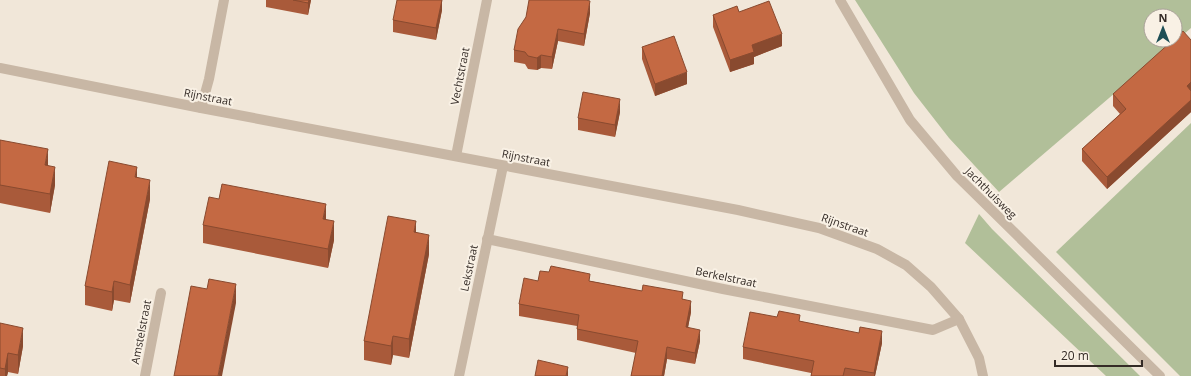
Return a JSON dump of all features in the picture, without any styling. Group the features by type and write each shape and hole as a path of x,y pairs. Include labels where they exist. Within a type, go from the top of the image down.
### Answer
{"street":[{"path":"201,108 209,79 224,0"},
{"name":"Vechtstraat","path":"456,156 487,0"},
{"name":"Jachthuisweg","path":"840,0 910,120 957,176 1160,376"},
{"name":"Rijnstraat","path":"0,68 201,108 738,210 819,228 877,249 906,265 931,287 959,319 979,358 983,376"},
{"name":"Lekstraat","path":"459,376 503,166"},
{"name":"Berkelstraat","path":"487,239 724,289 933,330 959,319"},
{"name":"Amstelstraat","path":"145,376 161,293"}],"green space":[{"path":"855,0 1191,0 1191,28 1183,35 1183,8 1143,8 1143,48 1168,48 999,192 949,138 914,93"},
{"path":"1191,123 1191,376 1180,376 1056,252"},
{"path":"979,214 992,229 1140,376 1106,376 965,243"}],"building":[{"path":"293,0 309,0 308,3"},
{"path":"397,0 442,0 436,28 393,20"},
{"path":"529,0 590,1 584,34 558,29 552,57 541,55 537,58 528,56 525,52 514,50 518,29 526,17"},
{"path":"769,1 782,34 752,45 754,52 730,60 713,15 737,6 739,12"},
{"path":"1183,31 1191,40 1191,82 1187,86 1191,91 1191,100 1107,177 1082,149 1126,109 1113,94 1164,48 1183,48"},
{"path":"674,36 687,72 655,84 642,47"},
{"path":"583,92 620,99 615,125 578,118"},
{"path":"0,140 48,149 45,165 55,167 50,194 0,185"},
{"path":"109,161 137,167 135,177 150,180 130,285 114,281 112,292 85,286"},
{"path":"222,184 326,204 323,219 334,221 328,249 203,225 209,197 219,199"},
{"path":"388,216 416,221 414,232 429,235 409,339 393,336 391,346 364,341"},
{"path":"551,266 590,274 589,281 642,291 643,285 683,292 682,299 691,301 686,327 700,330 695,353 667,347 662,376 631,376 638,341 577,329 579,315 519,304 524,278 538,281 540,271 549,272"},
{"path":"209,279 236,284 218,376 174,376 191,286 207,289"},
{"path":"779,311 800,315 799,321 859,333 860,327 882,331 874,373 845,368 843,376 811,376 814,361 743,347 750,312 777,317"},
{"path":"0,323 23,328 18,355 8,353 5,369 0,368"},
{"path":"538,360 568,367 566,376 535,376"}]}
